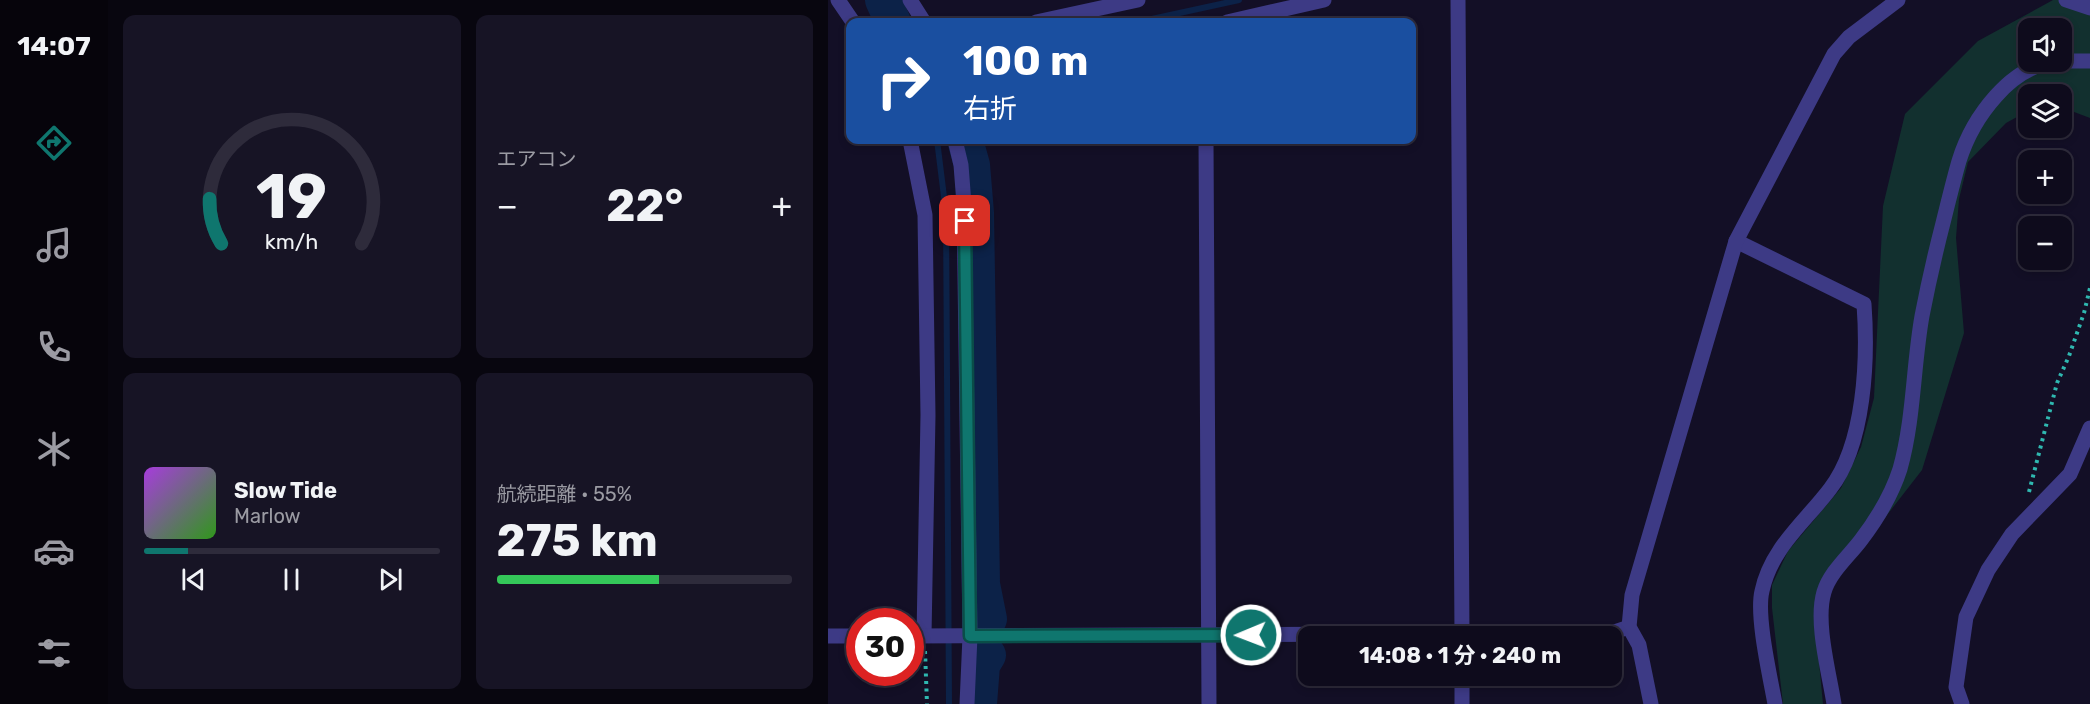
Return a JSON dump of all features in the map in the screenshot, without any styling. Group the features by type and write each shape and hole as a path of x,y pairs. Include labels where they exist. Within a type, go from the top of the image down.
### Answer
{"street":[{"path":"838,0 850,18"},
{"path":"910,0 921,18"},
{"path":"1055,18 1138,0"},
{"path":"1245,18 1324,0"},
{"path":"1458,0 1462,626"},
{"path":"1651,704 1639,645 1629,627 1632,595 1736,241 1834,54 1849,37 1898,0"},
{"path":"2066,0 2090,8"},
{"path":"2072,62 2090,62"},
{"path":"1834,704 1821,618 1824,591 1884,505 1899,471 1916,382 1922,318 1960,159 1978,120 2010,82 2023,72"},
{"path":"911,144 925,214 928,415 918,608"},
{"path":"956,144 961,165 964,204 970,636 967,704"},
{"path":"1206,144 1209,704"},
{"path":"1736,241 1864,304 1866,330 1862,387 1852,449 1844,469 1830,489 1786,540 1770,564 1761,593 1763,629 1774,704"},
{"path":"1962,704 1956,687 1966,617 1988,570 2012,534 2070,474 2090,428"},
{"path":"1622,629 1629,627"},
{"path":"924,636 1298,635"},
{"path":"828,636 846,636"},
{"path":"1462,686 1462,704"}],"path":[{"path":"2025,500 2040,454 2057,383 2084,313 2090,288"},
{"path":"924,684 927,704"}],"green space":[{"path":"2053,0 2090,0 2090,118 2072,111 2072,84 2018,84 2018,116 2006,123 1968,162 1959,199 1956,238 1964,333 1922,470 1814,609 1823,704 1783,704 1772,608 1772,585 1788,551 1841,488 1861,447 1874,398 1883,206 1905,114 1978,41 2018,19 2018,72 2072,72 2072,18 2020,18"}],"waterway":[{"path":"883,0 891,18"},
{"path":"1156,18 1239,0"},
{"path":"937,144 946,213 949,704"},
{"path":"966,144 972,165 976,213 982,584 989,619"},
{"path":"979,704 982,665 988,655"}],"route":[{"path":"965,221 970,636 1251,635"}]}
